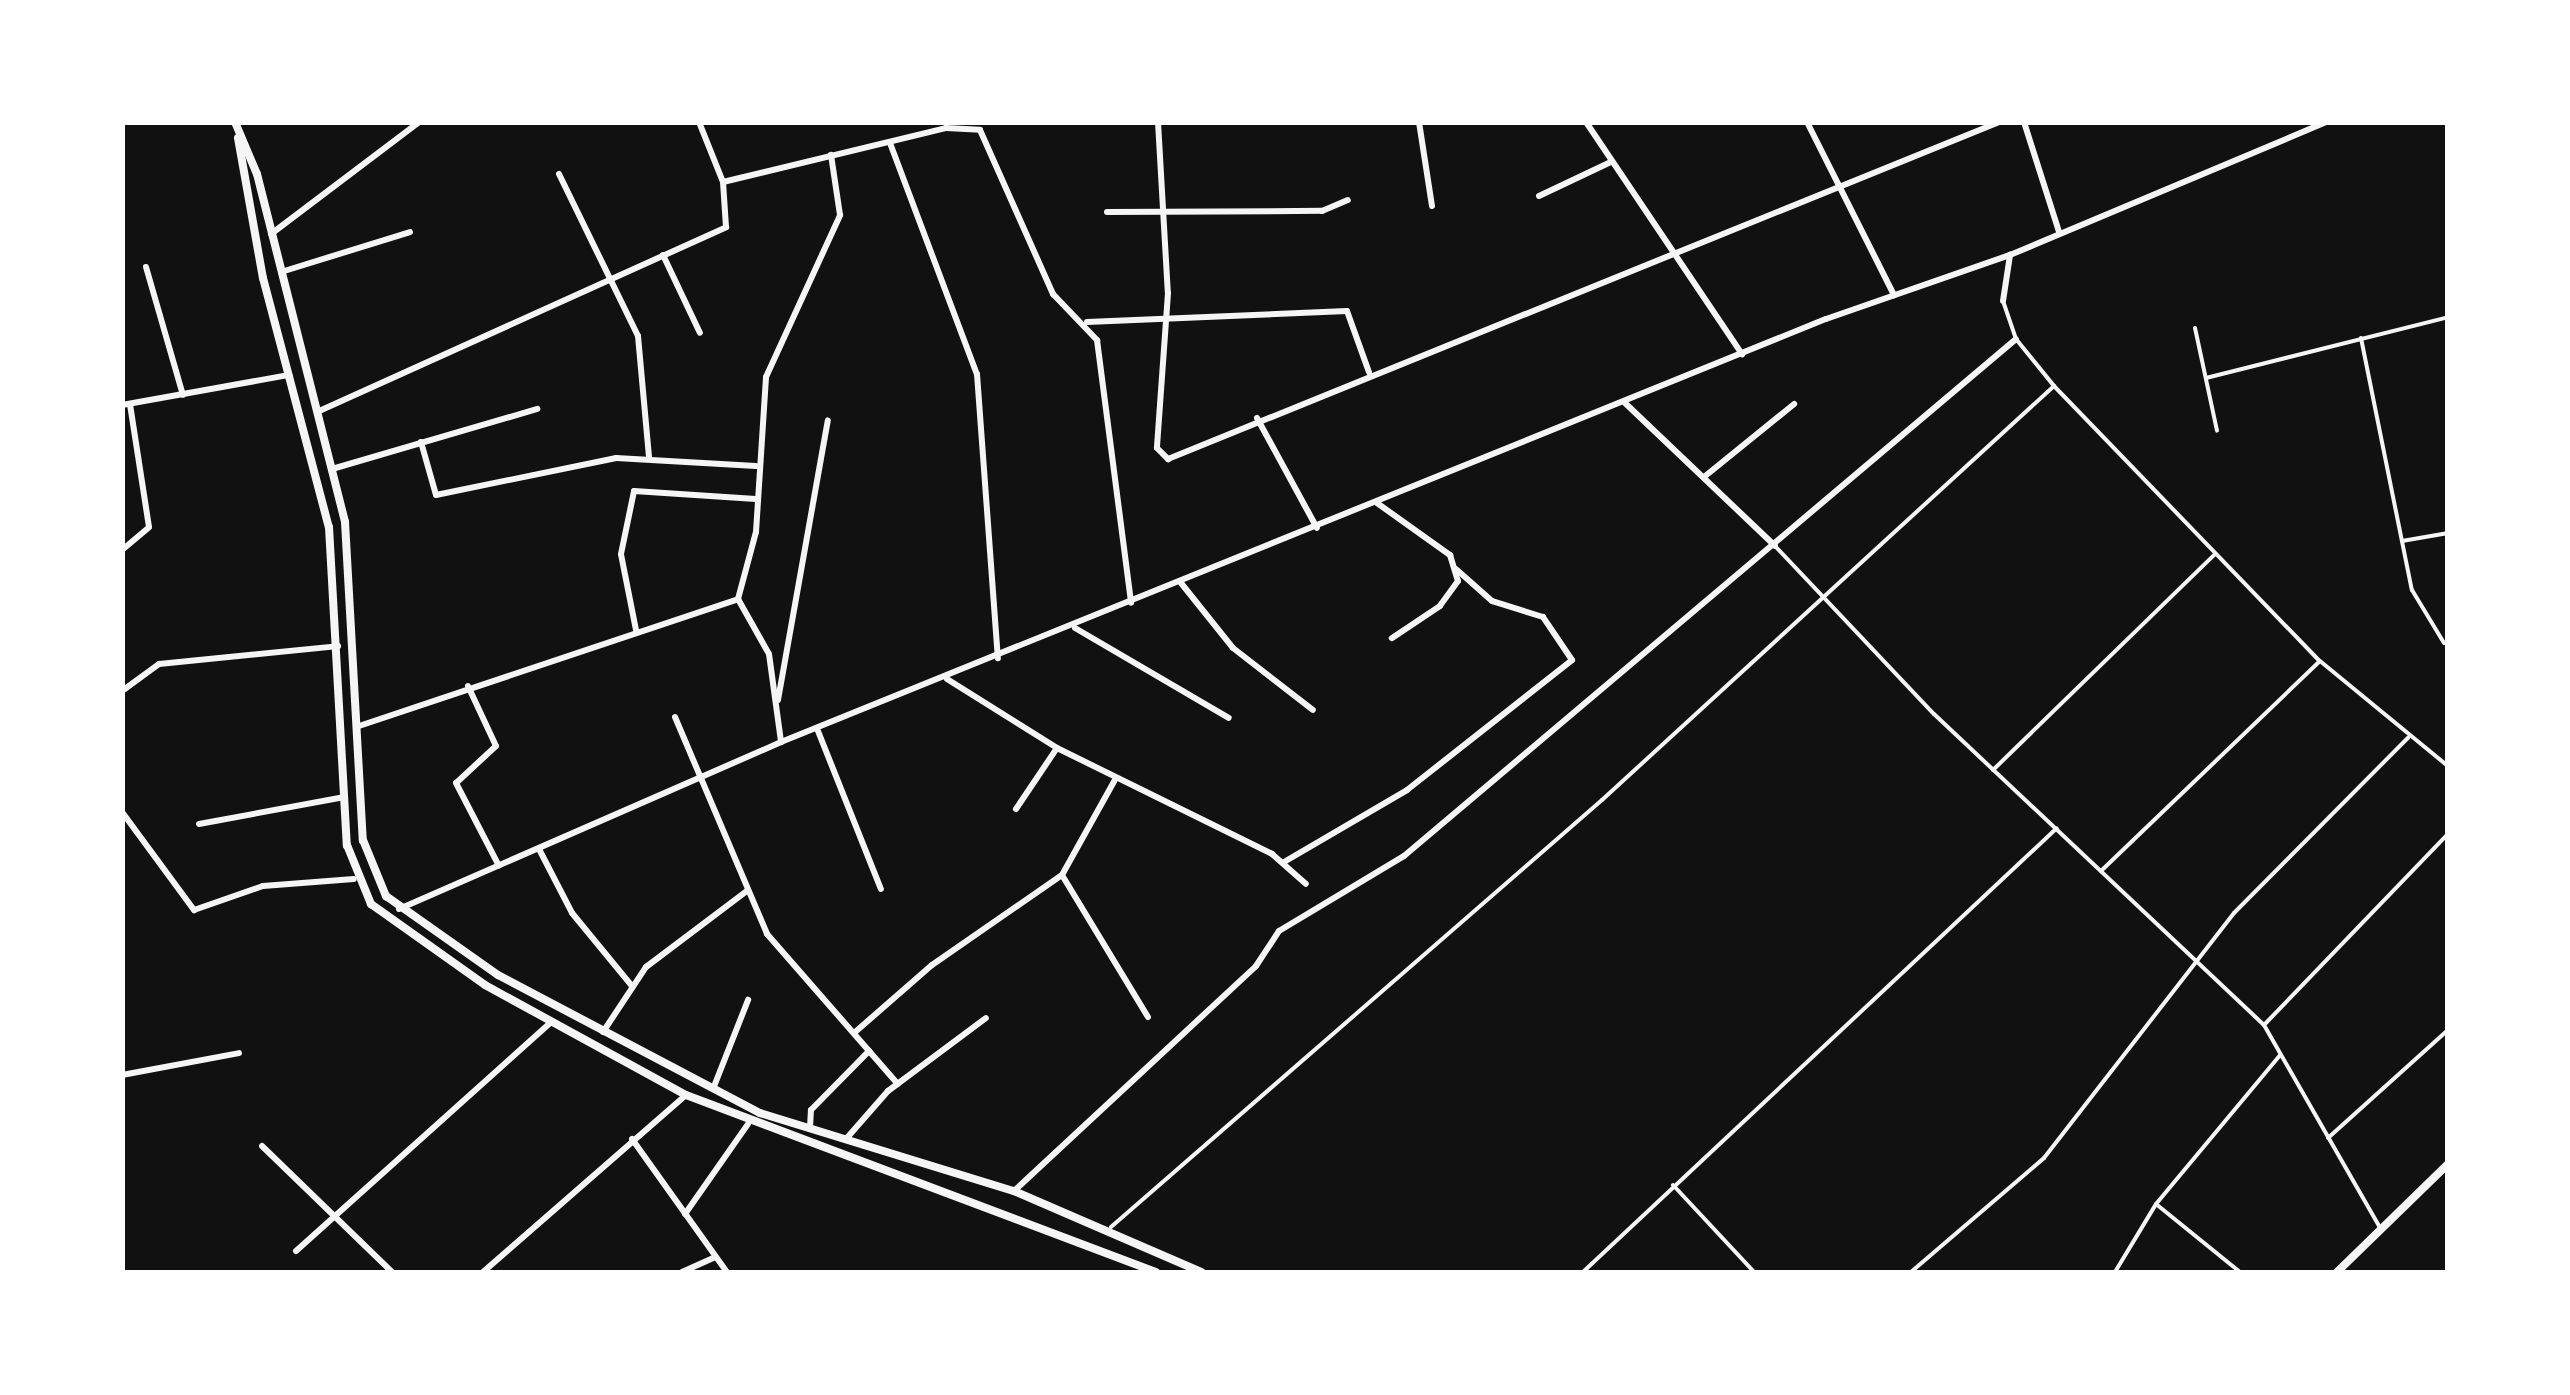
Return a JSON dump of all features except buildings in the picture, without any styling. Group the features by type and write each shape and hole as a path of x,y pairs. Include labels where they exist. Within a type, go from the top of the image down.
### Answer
{"main road":[{"path":"235,122 289,375 328,527 339,646 344,797 354,879 398,929 550,1022 686,1095 748,1124 1002,1208 1156,1272"},
{"path":"238,134 270,234 352,562 363,840 370,872 398,909 602,1034 713,1090 810,1129 1014,1191 1111,1227 1201,1272"},
{"path":"2337,1272 2448,1164"}],"street":[{"path":"270,234 419,122"},
{"path":"316,413 482,345 730,223 722,182 699,122"},
{"path":"1158,122 1167,313 1161,457 1999,122"},
{"path":"1419,122 1432,206"},
{"path":"1586,122 1742,354"},
{"path":"1807,122 1894,295"},
{"path":"2024,122 2059,232"},
{"path":"398,909 781,742 818,731 1742,354 1894,295 2010,256 2326,122"},
{"path":"722,182 890,143 946,125 980,130 1052,294 1086,322 1097,340 1131,604"},
{"path":"890,143 977,374 998,658"},
{"path":"781,742 769,654 738,599 756,500 766,377 838,224 831,155"},
{"path":"1539,196 1610,162"},
{"path":"559,174 614,277 645,364 650,457"},
{"path":"1107,212 1322,211 1348,200"},
{"path":"280,272 410,232"},
{"path":"664,255 700,333"},
{"path":"2010,256 2003,301 2016,339 2054,386 2320,661 2408,738 2448,766"},
{"path":"146,268 183,394"},
{"path":"1086,322 1167,313 1347,312 1369,372"},
{"path":"2206,378 2448,317"},
{"path":"2195,328 2217,431"},
{"path":"2361,338 2412,590 2444,643"},
{"path":"1014,1191 1256,966 1279,931 1404,856 2016,339"},
{"path":"122,550 150,527 126,404 289,375"},
{"path":"1111,1227 1823,602 2054,386"},
{"path":"1625,403 1775,546 1823,602 1993,770 2264,1025 2381,1228"},
{"path":"1704,477 1794,404"},
{"path":"332,470 537,410"},
{"path":"1256,418 1317,528"},
{"path":"778,700 828,420"},
{"path":"422,442 436,495 650,457 756,466"},
{"path":"636,630 621,554 634,490 756,500"},
{"path":"1284,862 1407,790 1572,660 1542,617 1492,601 1377,503"},
{"path":"2402,540 2448,533"},
{"path":"1993,770 2216,552"},
{"path":"1392,638 1455,592 1456,569"},
{"path":"1181,583 1233,648 1313,710"},
{"path":"359,726 468,686 738,599"},
{"path":"1074,627 1229,718"},
{"path":"122,691 159,664 339,646"},
{"path":"2101,871 2320,661"},
{"path":"946,679 1057,748 1284,862 1306,884"},
{"path":"468,686 496,746 456,783 499,866"},
{"path":"675,716 767,934 898,1084"},
{"path":"818,731 881,889"},
{"path":"1912,1272 2044,1158 2192,961 2408,738"},
{"path":"1016,809 1057,748"},
{"path":"854,1034 932,964 1062,875 1116,778"},
{"path":"199,824 344,797"},
{"path":"122,812 194,910 263,886 354,879"},
{"path":"1582,1272 2057,828"},
{"path":"2264,1025 2448,834"},
{"path":"539,849 572,913 632,986"},
{"path":"1062,875 1148,1016"},
{"path":"602,1034 632,986 747,891"},
{"path":"713,1090 748,1000"},
{"path":"845,1140 898,1084 986,1018"},
{"path":"296,1251 331,1210 550,1022"},
{"path":"2328,1138 2448,1030"},
{"path":"810,1129 811,1110 869,1051"},
{"path":"122,1075 239,1054"},
{"path":"2115,1272 2156,1204 2280,1055"},
{"path":"482,1272 686,1095"},
{"path":"685,1214 748,1124"},
{"path":"632,1139 727,1272"},
{"path":"262,1146 392,1272"},
{"path":"1673,1185 1754,1272"},
{"path":"2156,1204 2240,1272"},
{"path":"682,1272 716,1256"}]}
